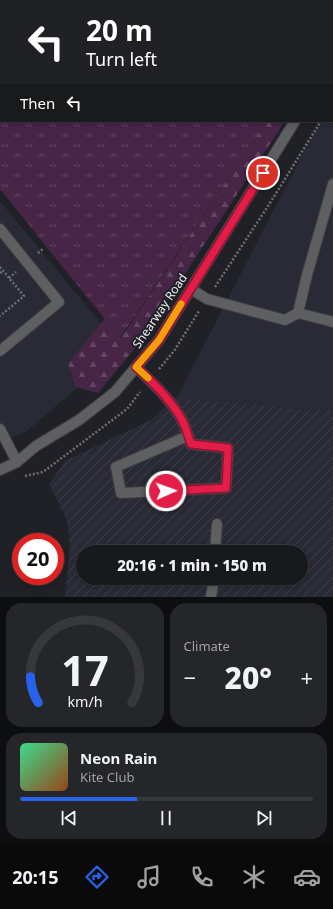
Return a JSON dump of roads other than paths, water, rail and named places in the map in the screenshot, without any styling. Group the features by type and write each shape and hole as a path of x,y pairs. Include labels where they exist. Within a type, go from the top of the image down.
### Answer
{"street":[{"name":"Shearway Road","path":"0,470 17,462 36,446 78,420 115,392 159,340 294,122"},
{"path":"298,313 306,275 333,184"},
{"path":"0,229 59,302 0,351"},
{"path":"192,289 207,299 285,320 298,313 333,322"},
{"path":"136,367 170,402 183,421 191,444 228,448 226,488 121,493 116,467 188,436"},
{"path":"0,429 17,462"},
{"path":"216,545 217,524"},
{"path":"211,597 213,585"}]}
